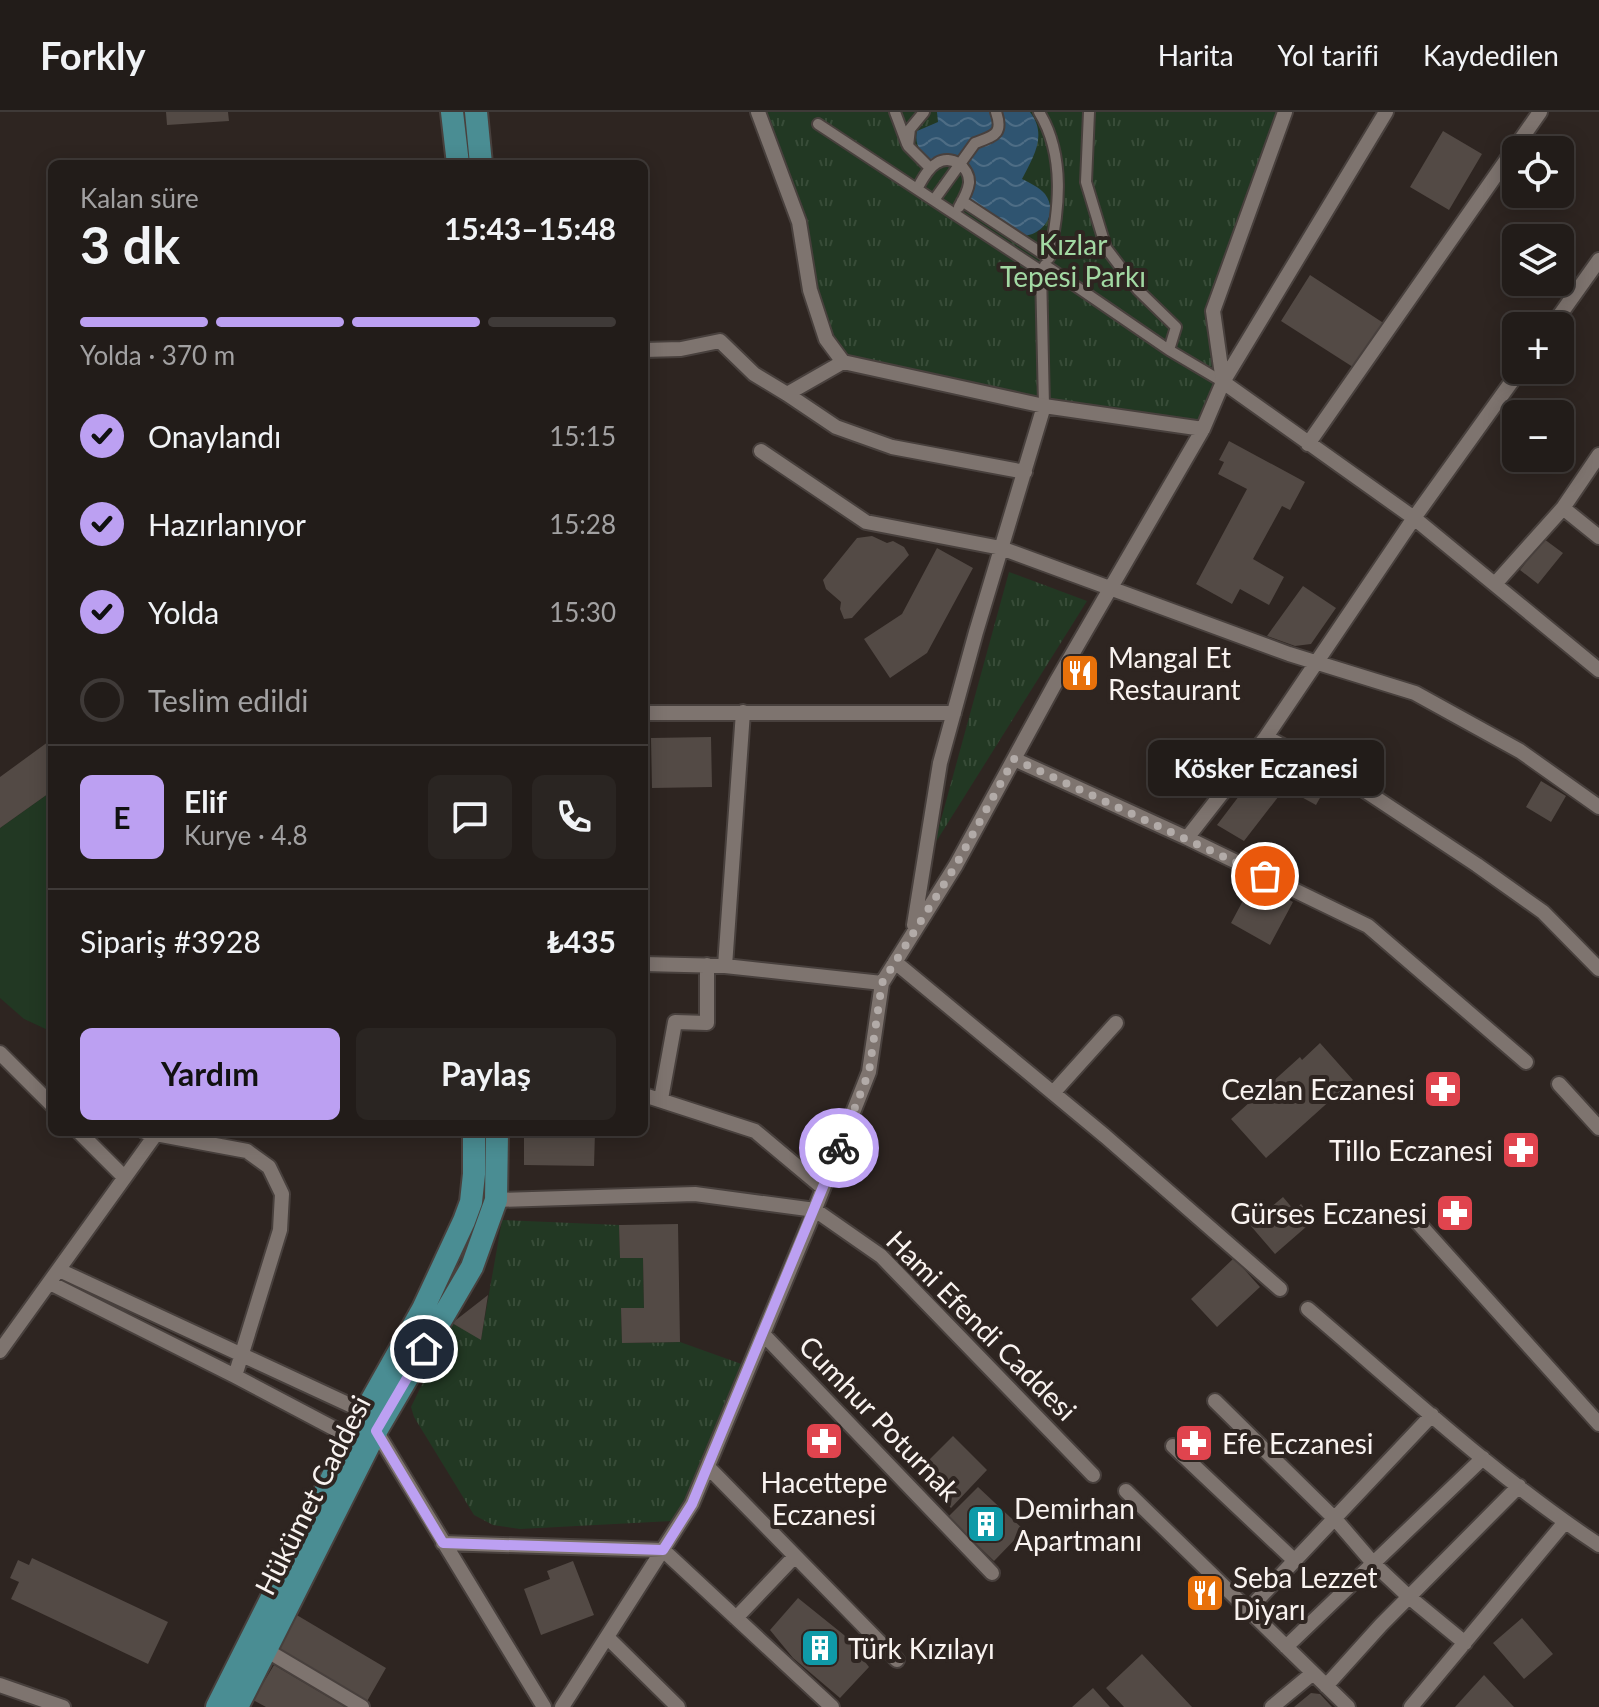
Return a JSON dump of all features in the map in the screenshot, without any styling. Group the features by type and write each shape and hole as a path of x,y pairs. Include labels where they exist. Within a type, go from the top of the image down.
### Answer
{"main road":[{"path":"452,112 458,160"},
{"path":"476,112 481,160"},
{"path":"217,1707 354,1439 371,1422 464,1221 472,1188 474,1136"},
{"name":"Hükümet Caddesi","path":"237,1707 371,1422 472,1267 496,1200 497,1136"}],"street":[{"path":"758,112 799,222 810,290 826,339 843,362 1044,406 1203,429"},
{"path":"895,112 908,146 930,168"},
{"path":"908,146 910,129 924,112"},
{"path":"934,200 975,143 990,139 996,133 1000,124 996,112"},
{"path":"913,934 940,763 1044,406 1045,265 1059,214 1054,148 1039,112"},
{"path":"1089,112 1086,182 1106,248 1138,290 1176,327 1169,350"},
{"path":"1223,382 1213,311 1285,112"},
{"path":"562,1707 692,1504 869,1072 882,983 956,865 1110,588 1203,429 1223,382 1386,112"},
{"path":"1308,444 1540,112"},
{"path":"818,124 934,200 1045,265"},
{"path":"917,189 930,168 942,160 959,164 969,178 955,213"},
{"path":"962,201 1045,265 1169,350 1223,382 1414,518 1599,670"},
{"path":"1562,312 1598,263"},
{"path":"648,350 681,349 720,341 754,374 836,427 892,447 1025,472"},
{"path":"787,394 843,362"},
{"path":"1187,838 1266,737 1414,518 1510,384"},
{"path":"761,451 866,522 1001,548 1316,662 1415,693 1520,751 1599,807"},
{"path":"1495,584 1563,508 1599,455"},
{"path":"1563,508 1599,537"},
{"path":"725,966 743,712"},
{"path":"648,713 954,713"},
{"path":"1266,737 1364,790 1477,865 1543,912 1599,969"},
{"path":"1014,759 1368,926 1526,1062"},
{"path":"895,962 1053,1093 1280,1289"},
{"path":"648,964 725,966 882,983"},
{"path":"661,1099 675,1022 707,1023 707,965"},
{"path":"1053,1093 1116,1023"},
{"path":"0,1053 48,1101"},
{"path":"1559,1084 1599,1128"},
{"path":"648,1096 755,1131 823,1188"},
{"path":"83,1136 124,1177"},
{"path":"0,1351 124,1177 148,1136"},
{"path":"166,1136 247,1151 269,1167 282,1194 280,1230 235,1376"},
{"name":"Hami Efendi Caddesi","path":"496,1200 695,1194 815,1210 881,1256 1093,1475"},
{"path":"1412,1216 1599,1424"},
{"path":"59,1270 371,1422 544,1707"},
{"path":"50,1283 354,1439"},
{"path":"1308,1309 1483,1458 1599,1545"},
{"name":"Cumhur Poturnak","path":"763,1334 992,1573"},
{"path":"1215,1401 1336,1520 1373,1563 1465,1643"},
{"path":"1248,1610 1432,1415"},
{"path":"1173,1446 1295,1561"},
{"path":"1286,1647 1483,1458"},
{"path":"708,1467 897,1660"},
{"path":"1326,1686 1519,1486"},
{"path":"1126,1491 1348,1707"},
{"path":"1411,1707 1565,1522"},
{"path":"443,1543 663,1550 832,1707"},
{"path":"736,1618 795,1556"},
{"path":"607,1637 678,1707"},
{"path":"266,1650 362,1707"},
{"path":"1272,1707 1313,1673"},
{"path":"0,1685 63,1707"}],"green space":[{"name":"Kızlar Tepesi Parkı","path":"758,112 1285,112 1213,311 1223,382 1203,429 843,362 826,339 799,222"},
{"path":"1009,572 1087,601 934,845"},
{"path":"48,794 48,1030 24,1019 0,998 0,828"},
{"path":"502,1220 619,1225 620,1258 643,1258 644,1308 621,1309 622,1343 680,1342 747,1366 679,1518 672,1521 520,1529 493,1525 474,1515 414,1417 411,1407 452,1323 481,1339"}],"water":[{"path":"937,112 1030,112 1038,129 1038,138 1022,179 1040,189 1049,201 1049,216 1042,228 1021,236 967,196 973,174 970,165 961,156 943,156 931,162 924,155 917,145 917,131 938,122"}],"building":[{"path":"166,112 228,112 229,121 167,125"},
{"path":"1443,131 1482,154 1449,210 1410,187"},
{"path":"1310,275 1385,324 1356,369 1281,321"},
{"path":"1229,441 1305,482 1290,510 1282,506 1253,559 1284,577 1269,605 1240,589 1232,604 1196,584 1247,489 1218,474 1224,462 1219,460"},
{"path":"872,536 887,543 893,541 904,547 909,555 852,618 844,619 841,602 826,589 823,580 857,538"},
{"path":"1544,539 1563,553 1538,584 1520,570"},
{"path":"937,548 973,568 927,653 890,678 864,639 902,614"},
{"path":"1303,586 1336,608 1311,644 1295,646 1267,636"},
{"path":"711,737 712,787 652,788 651,738"},
{"path":"48,742 48,794 0,828 0,777"},
{"path":"1274,750 1283,751 1330,780 1316,805 1285,788 1244,841 1217,825"},
{"path":"1541,781 1566,796 1551,822 1526,807"},
{"path":"1254,880 1293,902 1270,945 1231,923"},
{"path":"1320,1043 1353,1080 1266,1158 1231,1119"},
{"path":"524,1136 595,1136 594,1166 524,1165"},
{"path":"1283,1197 1294,1210 1301,1204 1314,1220 1275,1254 1250,1225"},
{"path":"678,1224 680,1342 622,1343 621,1308 644,1308 643,1258 620,1258 619,1225"},
{"path":"1234,1258 1260,1287 1217,1327 1191,1299"},
{"path":"488,1295 481,1340 452,1323"},
{"path":"953,1436 987,1470 951,1508 916,1473"},
{"name":"Demirhan Apartmanı","path":"978,1487 1024,1530 994,1561 948,1517"},
{"path":"32,1558 168,1622 148,1664 11,1599 19,1582 10,1578 18,1560 29,1565"},
{"path":"573,1561 594,1615 541,1635 524,1589 550,1579 547,1571"},
{"name":"Türk Kızılayı","path":"798,1598 844,1635 869,1667 840,1698 793,1658 770,1630"},
{"path":"295,1614 386,1668 366,1703 275,1649"},
{"path":"1522,1618 1553,1654 1524,1679 1493,1643"},
{"path":"1142,1654 1192,1707 1124,1707 1106,1688"},
{"path":"274,1665 345,1707 266,1707 253,1700"},
{"path":"1484,1675 1514,1707 1455,1707"},
{"path":"1093,1688 1110,1707 1072,1707"},
{"path":"1311,1693 1320,1694 1332,1707 1294,1707"}],"way so far":[{"path":"839,1148 869,1072 882,983 956,865 1014,759 1265,876"}],"place":[{"name":"Mangal Et Restaurant","path":"1080,673"},
{"name":"Kösker Eczanesi","path":"1265,876"},
{"name":"Cezlan Eczanesi","path":"1443,1089"},
{"name":"Tillo Eczanesi","path":"1521,1150"},
{"name":"Gürses Eczanesi","path":"1455,1213"},
{"name":"Hacettepe Eczanesi","path":"824,1441"},
{"name":"Efe Eczanesi","path":"1194,1443"},
{"name":"Demirhan Apartmanı","path":"986,1524"},
{"name":"Seba Lezzet Diyarı","path":"1205,1593"},
{"name":"Türk Kızılayı","path":"820,1648"}],"route":[{"path":"424,1349 376,1431 443,1543 663,1550 692,1504 839,1148"}]}
